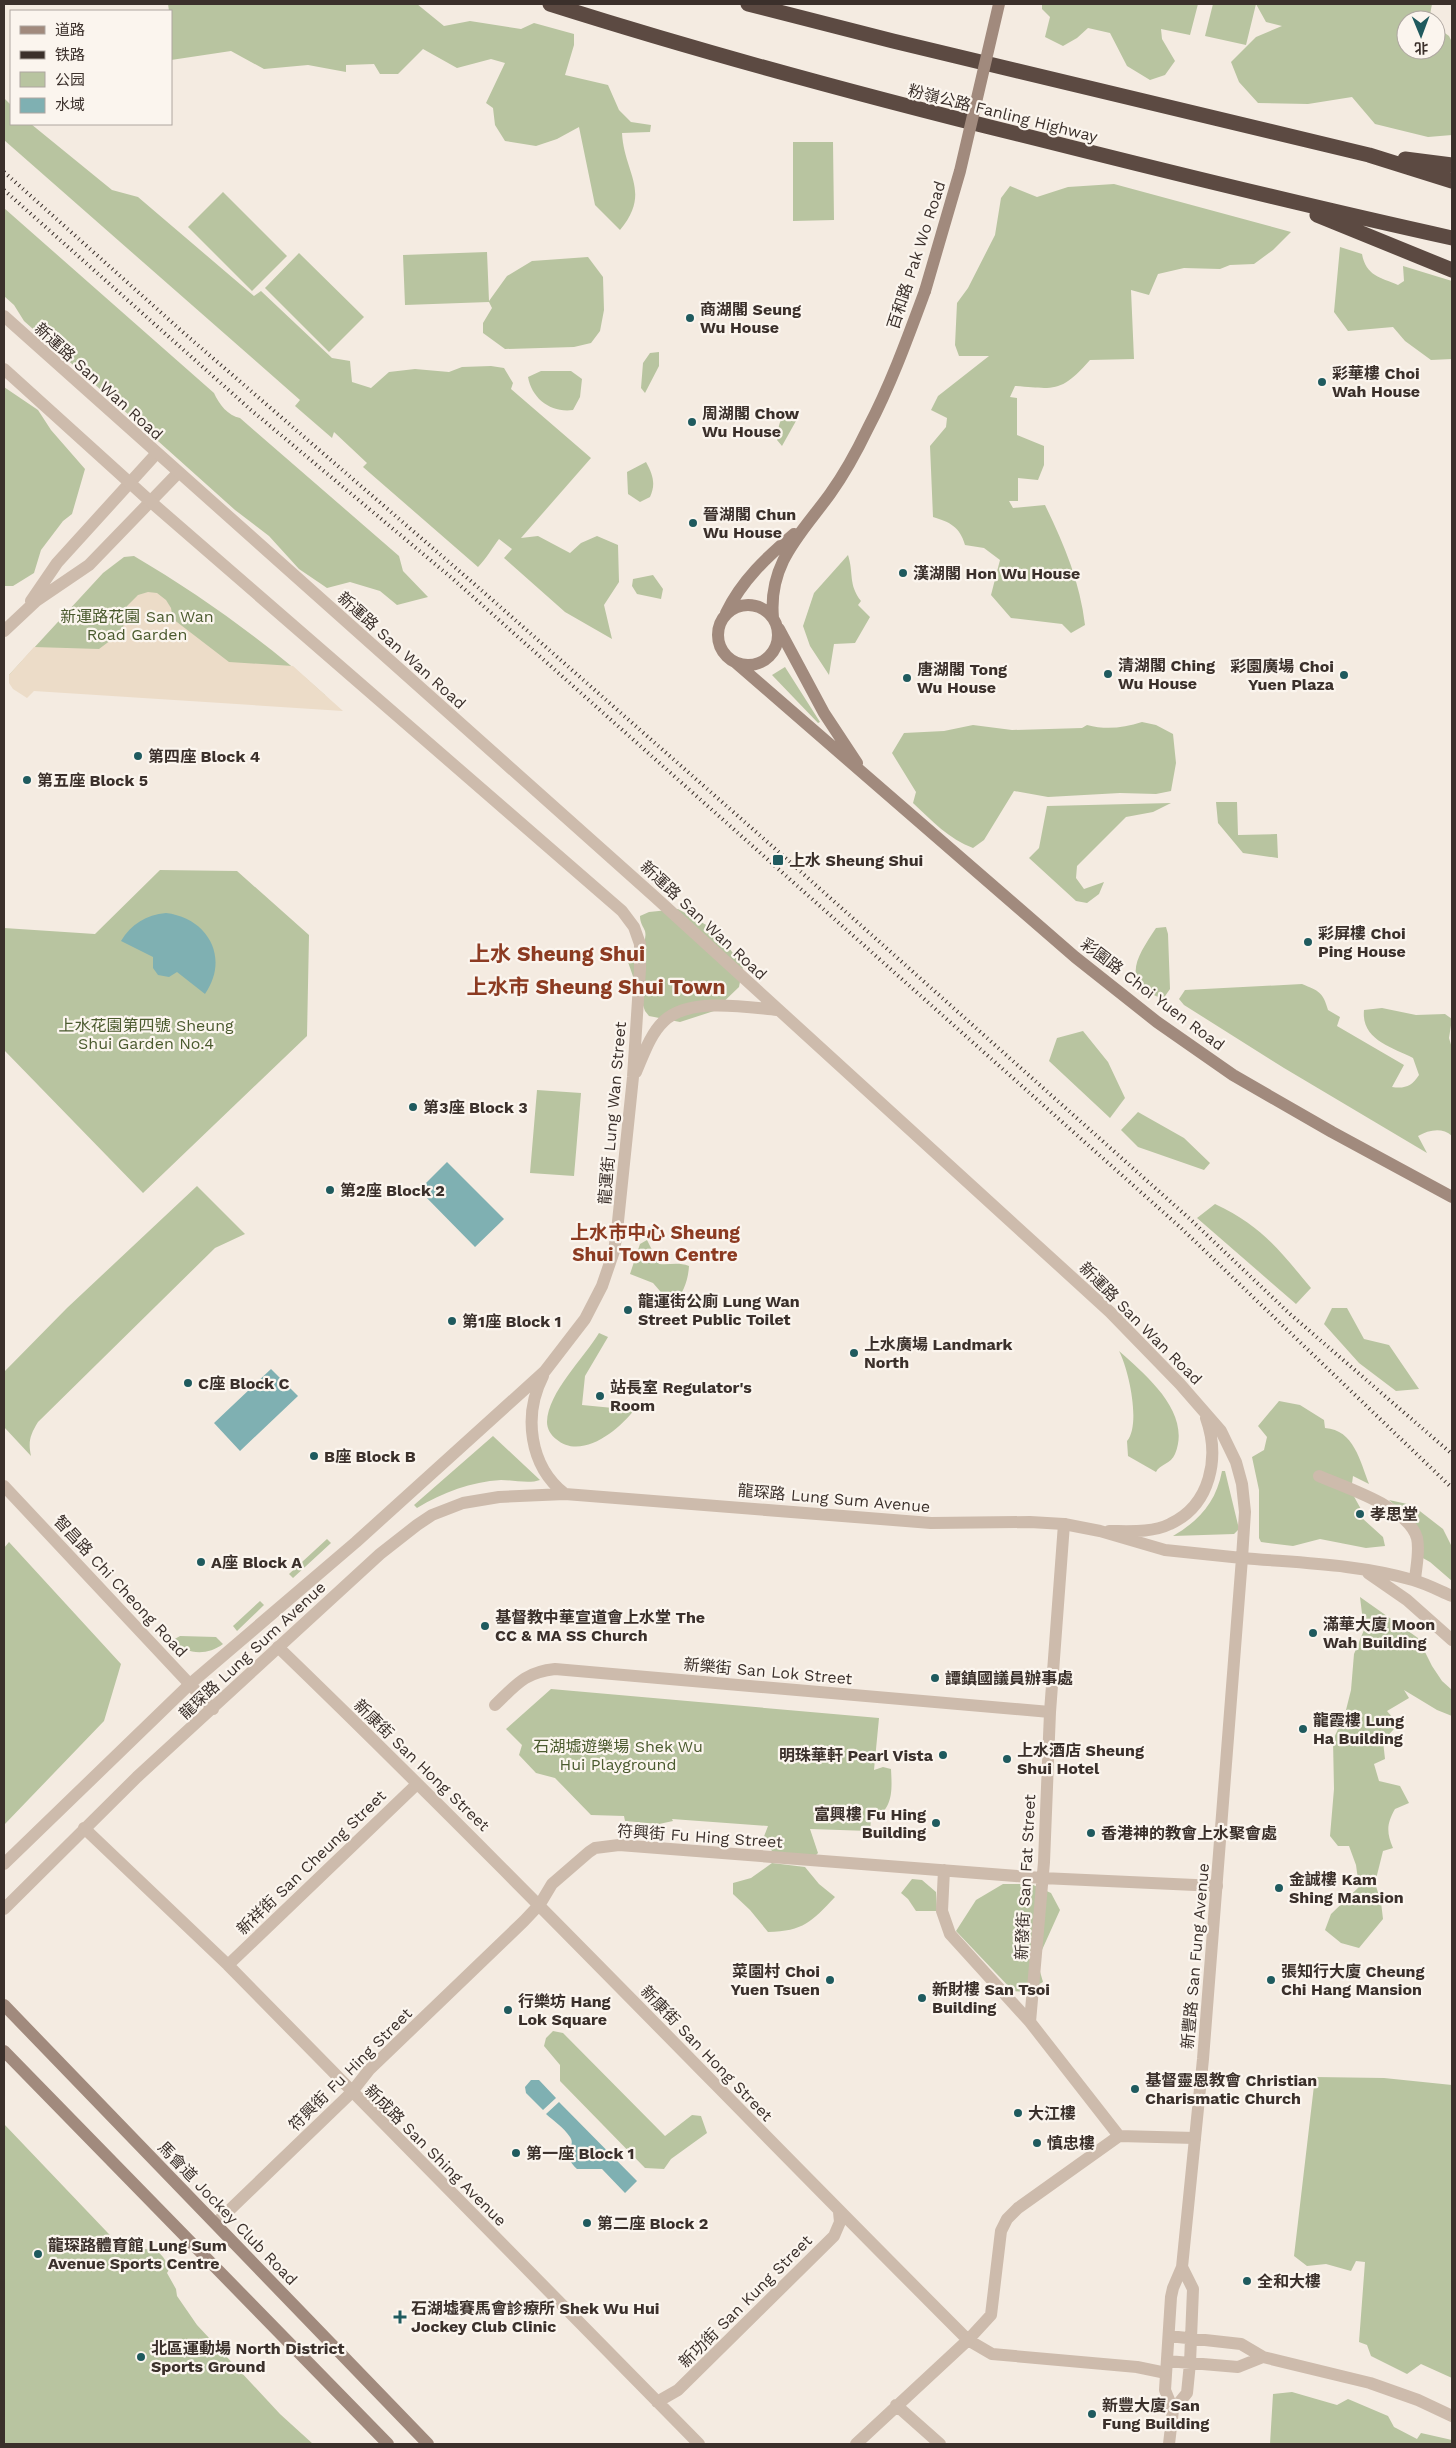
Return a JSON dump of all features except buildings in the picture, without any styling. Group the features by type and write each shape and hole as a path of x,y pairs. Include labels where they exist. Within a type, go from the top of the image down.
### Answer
{"highway":[{"name":"粉嶺公路 Fanling Highway","path":"550,4 704,52 878,100 1287,201 1452,238"},
{"path":"748,4 893,41 1369,155 1452,181"},
{"path":"1369,155 1452,165"},
{"path":"1287,201 1362,234 1452,270"}],"main road":[{"name":"百和路 Pak Wo Road","path":"775,621 772,595 777,572 806,525 844,472 868,428 926,291 960,171 999,4"},
{"name":"百和路 Pak Wo Road","path":"725,615 733,598 758,566 806,525"},
{"path":"746,605 761,608 775,621 778,640 771,654 758,663 750,665 735,662 723,652 718,637 718,629 725,615 738,606 746,605"},
{"name":"彩園路 Choi Yuen Road","path":"775,621 824,713 864,774"},
{"name":"彩園路 Choi Yuen Road","path":"735,662 1075,957 1157,1022 1233,1075 1332,1132 1452,1197"},
{"name":"馬會道 Jockey Club Road","path":"4,2005 428,2444"},
{"path":"4,2052 388,2444"}],"street":[{"name":"新運路 San Wan Road","path":"4,316 156,454 656,897 777,1010 1110,1312 1203,1409 1221,1431 1236,1462 1242,1484 1245,1512 1242,1558"},
{"path":"4,369 151,502"},
{"path":"26,609 57,563 156,454"},
{"path":"4,631 26,609 89,565 178,473"},
{"name":"龍運街 Lung Wan Street","path":"151,502 622,910 634,927 640,944 633,1077 614,1251 602,1286 585,1319 545,1371 444,1459"},
{"name":"新運路 San Wan Road","path":"633,1077 656,1031 664,1021 676,1014 710,1006 732,1005 777,1010"},
{"path":"545,1371 536,1389 532,1404 531,1419 534,1446 540,1466 551,1484 565,1494"},
{"name":"龍琛路 Lung Sum Avenue","path":"1100,1532 1157,1529 1179,1519 1196,1504 1208,1482 1213,1453 1212,1434 1203,1409"},
{"name":"龍琛路 Lung Sum Avenue","path":"4,1864 190,1684 356,1542 444,1459"},
{"path":"1319,1476 1390,1508 1405,1520 1417,1537 1418,1556 1415,1580"},
{"name":"智昌路 Chi Cheong Road","path":"4,1486 213,1709"},
{"name":"龍琛路 Lung Sum Avenue","path":"4,1909 84,1828 387,1548 432,1515 463,1502 479,1499 565,1494 931,1523 1030,1522 1064,1524 1165,1550 1242,1558"},
{"name":"新發街 San Fat Street","path":"1030,2022 1034,1994 1042,1878 1050,1712 1064,1524"},
{"path":"1242,1558 1364,1570 1415,1580 1452,1596"},
{"name":"新豐路 San Fung Avenue","path":"1169,2444 1173,2410 1165,2390 1172,2288 1182,2267 1196,2138 1242,1558"},
{"path":"1364,1570 1407,1600 1452,1640"},
{"name":"新康街 San Hong Street","path":"278,1647 540,1904 840,2212 968,2340 992,2354 1137,2367 1166,2367 1190,2363 1238,2367 1263,2357"},
{"name":"新樂街 San Lok Street","path":"495,1705 524,1678 541,1671 555,1669 1050,1712"},
{"name":"新祥街 San Cheung Street","path":"228,1965 417,1784"},
{"name":"新成路 San Shing Avenue","path":"84,1828 228,1965 351,2093 699,2444"},
{"name":"符興街 Fu Hing Street","path":"216,2223 351,2093 360,2078 540,1904 552,1884 595,1848 610,1846 1042,1878 1217,1886"},
{"path":"944,1870 942,1910 950,1934 1030,2022 1119,2136"},
{"path":"856,2444 968,2340 991,2314 999,2242 1007,2219 1018,2208 1119,2136 1196,2138"},
{"name":"新功街 San Kung Street","path":"657,2402 678,2390 834,2236 840,2222 840,2212"},
{"name":"新豐路 San Fung Avenue","path":"1173,2410 1187,2393 1190,2363 1193,2289 1182,2267"},
{"path":"1169,2336 1241,2344 1263,2357 1370,2383 1418,2400 1452,2416"},
{"path":"896,2405 940,2444"}],"green space":[{"path":"168,4 417,4 444,26 470,21 521,29 534,23 574,34 574,45 565,75 608,85 619,110 631,122 651,125 650,132 622,133 635,193 634,204 629,217 620,230 595,205 579,127 557,139 536,146 505,141 495,125 493,108 486,103 505,63 491,59 457,68 423,49 398,74 380,74 374,64 346,65 346,72 308,65 264,69 231,51 172,60 172,10 169,10"},
{"path":"1042,4 1198,4 1190,35 1161,29 1162,39 1175,61 1165,75 1150,80 1127,66 1110,33 1088,28 1077,38 1063,46 1045,37 1050,17 1042,9"},
{"path":"1213,4 1256,4 1246,45 1205,36"},
{"path":"1256,4 1432,4 1431,10 1396,10 1396,60 1446,60 1446,34 1449,36 1452,42 1452,135 1428,137 1375,124 1352,97 1308,104 1258,103 1239,82 1231,62 1256,37 1282,26 1266,22"},
{"path":"4,98 10,104 10,125 32,125 112,190 138,197 254,296 261,291 332,358 350,361 352,382 371,388 389,372 415,369 449,372 462,367 491,366 504,368 513,383 511,389 591,458 521,538 538,536 570,553 581,543 597,536 618,545 619,582 604,605 612,639 565,612 504,558 512,549 499,539 478,567 363,467 367,463 334,432 332,438 295,406 300,400 4,140"},
{"path":"793,142 833,142 834,220 793,221"},
{"path":"1114,184 1291,232 1273,250 1254,264 1230,265 1220,269 1184,268 1158,274 1149,295 1131,290 1134,359 1090,360 1064,384 1049,388 1015,386 1010,397 1017,398 1017,435 1044,446 1044,465 1038,480 1018,478 1018,501 1009,501 1013,508 1045,505 1065,549 1083,609 1085,625 1071,633 1062,624 1011,618 991,595 1000,560 984,548 965,545 954,526 933,517 930,446 946,427 947,418 931,410 938,396 989,356 959,356 955,345 957,303 968,288 995,235 1001,198 1010,186 1037,197 1068,187"},
{"path":"223,192 287,256 252,291 188,227"},
{"path":"4,208 214,393 228,412 240,418 399,556 403,571 428,597 397,605 380,591 350,582 327,588 299,569 269,536 235,510 24,321 14,305 4,296"},
{"path":"1340,247 1362,254 1370,271 1398,285 1404,281 1403,266 1452,281 1452,359 1431,360 1405,341 1393,327 1348,331 1334,312"},
{"path":"487,252 489,301 507,276 532,261 588,257 603,277 604,310 600,331 591,343 574,347 505,349 483,333 483,323 492,308 489,302 405,305 403,255"},
{"path":"299,253 364,317 329,352 265,288"},
{"path":"659,352 659,366 645,393 641,388 643,363 650,353"},
{"path":"541,371 571,371 582,379 580,397 573,410 550,407 538,398 530,385 528,377"},
{"path":"4,387 38,410 51,430 85,469 72,514 63,521 41,550 34,573 13,586 4,586"},
{"path":"791,412 801,412 782,446 777,440 781,419"},
{"path":"646,462 652,475 653,488 650,497 640,502 628,494 627,472"},
{"path":"848,555 854,589 861,601 858,605 870,617 855,643 834,644 829,675 810,646 803,626 814,593"},
{"name":"新運路花園 San Wan Road Garden","path":"134,556 184,587 233,621 281,657 326,696 9,675 103,573 124,557"},
{"path":"653,575 663,589 661,599 637,594 632,586 633,579"},
{"path":"785,667 820,722 818,723 772,675"},
{"path":"1142,722 1156,725 1173,734 1176,763 1171,791 1156,794 1120,793 1048,797 1014,791 984,840 973,848 948,835 913,803 916,792 892,753 904,733 944,731 973,725 1012,730 1082,728 1087,725 1114,728"},
{"path":"1216,802 1237,802 1238,835 1277,834 1278,858 1243,853 1218,823"},
{"path":"1171,803 1153,812 1126,817 1077,866 1076,878 1084,889 1104,882 1099,894 1087,903 1076,901 1029,858 1039,848 1047,806"},
{"name":"上水花園第四號 Sheung Shui Garden No.4","path":"160,870 237,871 309,935 307,1036 143,1193 4,1050 4,928 95,934"},
{"path":"678,909 715,930 743,966 739,987 714,1011 680,1022 649,1016 645,1011 628,962 641,948 645,940 645,931 640,916 649,912"},
{"path":"1166,927 1168,934 1170,989 1163,999 1149,992 1141,985 1136,977 1136,968 1143,949 1156,928"},
{"path":"1302,984 1320,993 1328,1010 1340,1017 1337,1026 1404,1065 1392,1087 1401,1088 1408,1086 1419,1075 1413,1058 1387,1046 1373,1035 1367,1029 1364,1020 1364,1010 1382,1008 1416,1015 1445,1014 1452,1019 1449,1038 1452,1048 1452,1136 1444,1131 1435,1130 1418,1136 1427,1153 1284,1068 1184,1005 1179,999 1185,990"},
{"path":"1083,1031 1108,1062 1125,1098 1110,1118 1049,1061 1057,1038"},
{"path":"537,1090 581,1093 574,1176 530,1173"},
{"path":"1138,1112 1184,1138 1210,1163 1204,1170 1138,1147 1121,1130"},
{"path":"197,1186 245,1234 215,1248 38,1422 30,1439 31,1456 4,1427 4,1372 67,1308"},
{"path":"1215,1204 1258,1230 1311,1288 1296,1304 1197,1218"},
{"path":"647,1240 659,1264 689,1266 680,1297 673,1306 653,1283 630,1274 640,1244"},
{"path":"1332,1308 1347,1308 1364,1339 1389,1345 1419,1389 1396,1391 1359,1363 1324,1324"},
{"path":"599,1333 608,1337 585,1376 582,1405 634,1410 619,1426 599,1440 577,1447 566,1445 552,1436 550,1432 547,1422 549,1411 560,1387"},
{"path":"1119,1351 1164,1396 1177,1424 1179,1439 1175,1454 1171,1460 1156,1472 1128,1456 1127,1441 1133,1423 1132,1397 1130,1384"},
{"path":"1279,1401 1300,1405 1324,1420 1325,1428 1343,1434 1355,1448 1369,1484 1353,1476 1351,1491 1362,1511 1362,1518 1383,1537 1385,1546 1366,1548 1320,1539 1293,1546 1261,1542 1259,1538 1259,1490 1252,1457 1264,1450 1267,1437 1258,1426"},
{"path":"493,1436 540,1480 526,1482 501,1480 479,1483 437,1497 417,1508 414,1505"},
{"path":"1222,1471 1225,1471 1239,1529 1234,1534 1173,1536 1199,1517 1216,1492"},
{"path":"1389,1500 1412,1505 1443,1529 1452,1547 1452,1581 1430,1562 1421,1557 1406,1515"},
{"path":"327,1539 331,1543 293,1578 289,1574"},
{"path":"9,1542 121,1664 104,1721 4,1825 4,1548"},
{"path":"1360,1597 1418,1638 1432,1666 1442,1681 1452,1690 1452,1716 1437,1710 1404,1690 1409,1698 1387,1711 1393,1718 1394,1729 1383,1741 1385,1759 1374,1764 1379,1781 1400,1786 1409,1803 1395,1809 1392,1814 1388,1832 1393,1848 1383,1851 1375,1883 1381,1902 1383,1919 1359,1948 1341,1943 1325,1930 1331,1914 1359,1887 1356,1865 1349,1846 1338,1846 1330,1836 1334,1789 1333,1740 1345,1714 1351,1690 1354,1654 1364,1630"},
{"path":"260,1601 264,1605 237,1631 233,1626"},
{"path":"180,1636 216,1637 223,1644 210,1651 190,1651 184,1649 173,1640"},
{"name":"石湖墟遊樂場 Shek Wu Hui Playground","path":"551,1689 879,1718 874,1770 883,1767 891,1769 892,1784 888,1805 884,1811 871,1819 870,1831 810,1829 818,1853 808,1863 778,1859 763,1839 768,1826 672,1819 673,1821 659,1824 625,1821 624,1816 591,1815 555,1778 536,1773 519,1755 522,1745 506,1729"},
{"path":"772,1863 805,1867 819,1884 835,1897 806,1924 790,1930 768,1932 750,1910 733,1894 733,1883 751,1878"},
{"path":"912,1879 922,1880 936,1892 937,1911 916,1911 908,1899 901,1893"},
{"path":"1003,1884 1031,1884 1051,1893 1060,1910 1037,1961 1043,1982 1025,1992 1013,1991 956,1931 976,1900"},
{"path":"553,2031 563,2033 665,2136 692,2115 701,2116 707,2133 671,2159 664,2169 645,2168 560,2081 560,2065 544,2046 546,2038"},
{"path":"1315,2077 1384,2078 1452,2085 1452,2378 1421,2364 1407,2374 1371,2356 1367,2345 1359,2342 1365,2262 1356,2261 1351,2271 1326,2264 1307,2266 1294,2256"},
{"name":"北區運動場 North District Sports Ground","path":"4,2124 127,2253 138,2249 145,2249 158,2252 164,2258 170,2268 167,2273 176,2289 177,2296 197,2325 280,2414 313,2444 4,2444"},
{"path":"1292,2392 1337,2405 1348,2399 1388,2416 1394,2427 1417,2439 1421,2433 1452,2440 1452,2444 1270,2444 1273,2394"}],"shaded area":[{"path":"148,592 157,593 166,600 171,608 173,619 229,662 293,666 343,711 34,691 27,698 13,689 9,683 9,675 34,647 99,649 123,631 127,606 138,595"}],"water":[{"path":"166,913 181,916 193,923 203,931 211,942 215,954 215,967 212,980 205,994 177,972 169,977 158,975 153,968 153,957 121,941 129,930 140,921"},
{"path":"447,1162 504,1219 475,1247 419,1190"},
{"path":"271,1369 298,1396 240,1451 214,1423"},
{"path":"531,2080 539,2080 556,2098 543,2110 526,2093 525,2087"},
{"path":"559,2102 637,2181 625,2193 602,2169 577,2169 572,2164 569,2155 572,2144 570,2137 546,2114"}],"railway":[{"path":"4,172 185,334 472,582 772,846 1191,1220 1290,1314 1452,1454"},
{"path":"4,190 251,410 453,579 1180,1227 1452,1488"}],"place":[{"name":"商湖閣 Seung Wu House","path":"690,318"},
{"name":"彩華樓 Choi Wah House","path":"1322,382"},
{"name":"周湖閣 Chow Wu House","path":"692,422"},
{"name":"晉湖閣 Chun Wu House","path":"693,523"},
{"name":"漢湖閣 Hon Wu House","path":"903,573"},
{"name":"清湖閣 Ching Wu House","path":"1108,674"},
{"name":"彩園廣場 Choi Yuen Plaza","path":"1344,675"},
{"name":"唐湖閣 Tong Wu House","path":"907,678"},
{"name":"第四座 Block 4","path":"138,756"},
{"name":"第五座 Block 5","path":"27,780"},
{"name":"上水 Sheung Shui","path":"778,860"},
{"name":"彩屏樓 Choi Ping House","path":"1308,942"},
{"name":"第3座 Block 3","path":"413,1107"},
{"name":"第2座 Block 2","path":"330,1190"},
{"name":"龍運街公廁 Lung Wan Street Public Toilet","path":"628,1310"},
{"name":"第1座 Block 1","path":"452,1321"},
{"name":"上水廣場 Landmark North","path":"854,1353"},
{"name":"C座 Block C","path":"188,1383"},
{"name":"站長室 Regulator's Room","path":"600,1396"},
{"name":"B座 Block B","path":"314,1456"},
{"name":"孝思堂","path":"1360,1514"},
{"name":"A座 Block A","path":"201,1562"},
{"name":"基督教中華宣道會上水堂 The CC & MA SS Church","path":"485,1626"},
{"name":"滿華大廈 Moon Wah Building","path":"1313,1633"},
{"name":"譚鎮國議員辦事處","path":"935,1678"},
{"name":"龍霞樓 Lung Ha Building","path":"1303,1729"},
{"name":"明珠華軒 Pearl Vista","path":"943,1755"},
{"name":"上水酒店 Sheung Shui Hotel","path":"1007,1759"},
{"name":"富興樓 Fu Hing Building","path":"936,1823"},
{"name":"香港神的教會上水聚會處","path":"1091,1833"},
{"name":"金誠樓 Kam Shing Mansion","path":"1279,1888"},
{"name":"菜園村 Choi Yuen Tsuen","path":"830,1980"},
{"name":"張知行大廈 Cheung Chi Hang Mansion","path":"1271,1980"},
{"name":"新財樓 San Tsoi Building","path":"922,1998"},
{"name":"行樂坊 Hang Lok Square","path":"508,2010"},
{"name":"基督靈恩教會 Christian Charismatic Church","path":"1135,2089"},
{"name":"大江樓","path":"1018,2113"},
{"name":"慎忠樓","path":"1037,2143"},
{"name":"第一座 Block 1","path":"516,2153"},
{"name":"第二座 Block 2","path":"587,2223"},
{"name":"龍琛路體育館 Lung Sum Avenue Sports Centre","path":"38,2254"},
{"name":"全和大樓","path":"1247,2281"},
{"name":"石湖墟賽馬會診療所 Shek Wu Hui Jockey Club Clinic","path":"400,2317"},
{"name":"北區運動場 North District Sports Ground","path":"141,2357"},
{"name":"新豐大廈 San Fung Building","path":"1092,2414"}],"district":[{"name":"上水 Sheung Shui","path":"557,954"},
{"name":"上水市 Sheung Shui Town","path":"596,987"},
{"name":"上水市中心 Sheung Shui Town Centre","path":"655,1243"}]}
